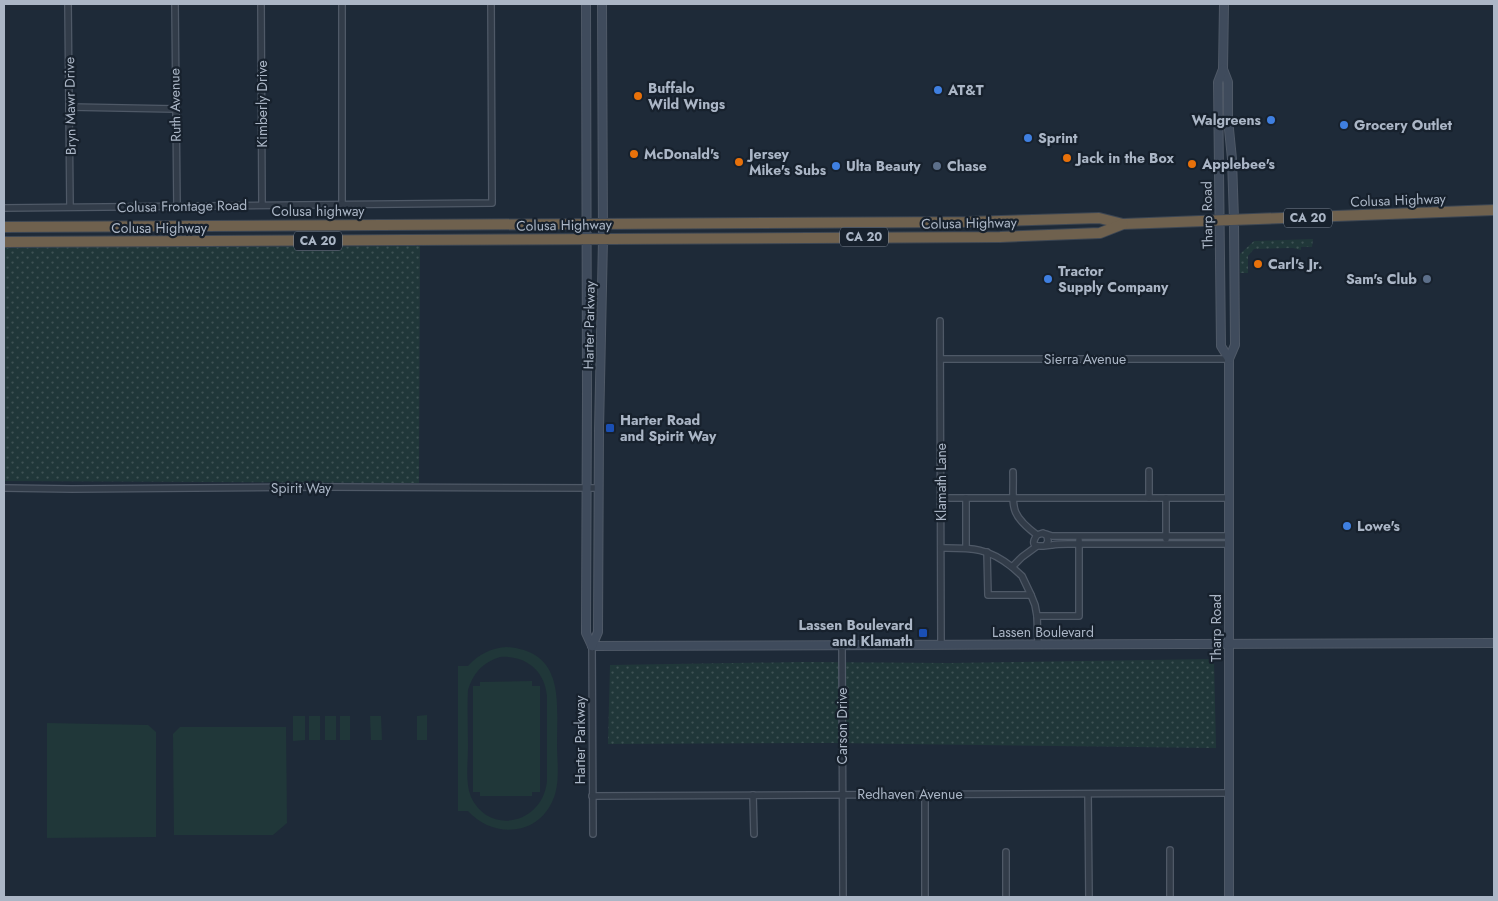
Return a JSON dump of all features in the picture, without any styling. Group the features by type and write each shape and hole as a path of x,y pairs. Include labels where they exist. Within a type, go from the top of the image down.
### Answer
{"highway":[{"name":"Colusa Highway","path":"587,224 956,222 1099,218 1123,224 1494,210"},
{"name":"Colusa highway","path":"4,227 587,224"},
{"name":"Colusa Highway","path":"4,242 1000,237 1100,233 1123,224"}],"street":[{"name":"Bryn Mawr Drive","path":"68,4 70,207"},
{"name":"Ruth Avenue","path":"175,4 177,207"},
{"name":"Kimberly Drive","path":"262,4 262,204"},
{"path":"342,4 342,204"},
{"name":"Colusa Frontage Road","path":"4,208 492,203 491,4"},
{"name":"Harter Parkway","path":"586,4 586,633 592,646"},
{"name":"Harter Parkway","path":"593,834 592,646 598,632 598,488 603,239 602,4"},
{"name":"Tharp Road","path":"1224,4 1223,69 1218,82 1219,220 1221,346 1229,359"},
{"name":"Tharp Road","path":"1223,69 1228,82 1228,119 1232,159 1235,345 1229,359 1229,897"},
{"path":"70,107 175,110"},
{"name":"Klamath Lane","path":"940,320 940,644"},
{"name":"Sierra Avenue","path":"941,359 1229,359"},
{"path":"1149,471 1150,498"},
{"path":"1014,472 1014,510 1016,517 1036,535"},
{"name":"Spirit Way","path":"4,488 598,488"},
{"path":"941,498 1228,498"},
{"path":"966,498 966,548"},
{"path":"1166,498 1166,544"},
{"path":"1036,535 1041,533 1052,536 1166,536 1228,540"},
{"path":"1045,534 1048,541 1046,545"},
{"path":"1036,535 1034,540 1037,546"},
{"path":"1037,616 1080,616 1078,536"},
{"path":"1012,567 1037,546 1166,544 1228,540"},
{"path":"941,548 966,548 988,552 1001,558 1022,576 1035,605 1038,644"},
{"path":"988,552 988,595 1031,594"},
{"name":"Lassen Boulevard","path":"592,646 1494,643"},
{"name":"Carson Drive","path":"842,645 843,897"},
{"path":"924,793 925,897"},
{"name":"Redhaven Avenue","path":"592,796 1228,793"},
{"path":"1088,794 1088,897"},
{"path":"753,795 754,834"},
{"path":"1170,850 1170,897"},
{"path":"1006,852 1006,897"}],"green space":[{"path":"1313,239 1312,247 1301,247 1301,250 1293,248 1254,249 1248,256 1248,273 1240,273 1240,254 1254,241"},
{"path":"420,246 419,483 4,481 4,247"},
{"path":"507,647 526,651 539,658 548,669 554,681 557,711 558,774 554,797 543,815 534,823 512,830 488,826 477,820 468,811 458,811 458,666 468,666 486,652","holes":["509,657 526,662 532,666 538,672 545,687 547,696 547,781 543,796 536,807 526,815 514,820 502,820 490,817 479,809 469,791 467,772 468,690 479,669 494,659"]},
{"path":"1214,659 1216,748 833,743 608,744 610,665"},
{"path":"532,681 532,686 540,686 540,792 532,792 532,796 480,796 480,792 473,792 473,686 480,686 480,682"},
{"path":"427,715 427,740 417,740 417,716"},
{"path":"293,716 305,716 305,740 293,741"},
{"path":"309,716 320,716 320,740 309,740"},
{"path":"325,716 336,716 336,740 325,740"},
{"path":"340,716 350,716 350,740 340,740"},
{"path":"370,716 381,716 382,740 371,740"},
{"path":"47,723 148,725 156,732 156,837 47,838"},
{"path":"180,727 286,727 287,823 273,835 174,835 173,734"}],"place":[{"name":"AT&T","path":"938,90"},
{"name":"Buffalo Wild Wings","path":"638,96"},
{"name":"Walgreens","path":"1271,120"},
{"name":"Grocery Outlet","path":"1344,125"},
{"name":"Sprint","path":"1028,138"},
{"name":"McDonald's","path":"634,154"},
{"name":"Jack in the Box","path":"1067,158"},
{"name":"Jersey Mike's Subs","path":"739,162"},
{"name":"Applebee's","path":"1192,164"},
{"name":"Ulta Beauty","path":"836,166"},
{"name":"Chase","path":"937,166"},
{"name":"Carl's Jr.","path":"1258,264"},
{"name":"Tractor Supply Company","path":"1048,279"},
{"name":"Sam's Club","path":"1427,279"},
{"name":"Harter Road and Spirit Way","path":"610,428"},
{"name":"Lowe's","path":"1347,526"},
{"name":"Lassen Boulevard and Klamath","path":"923,633"}]}
